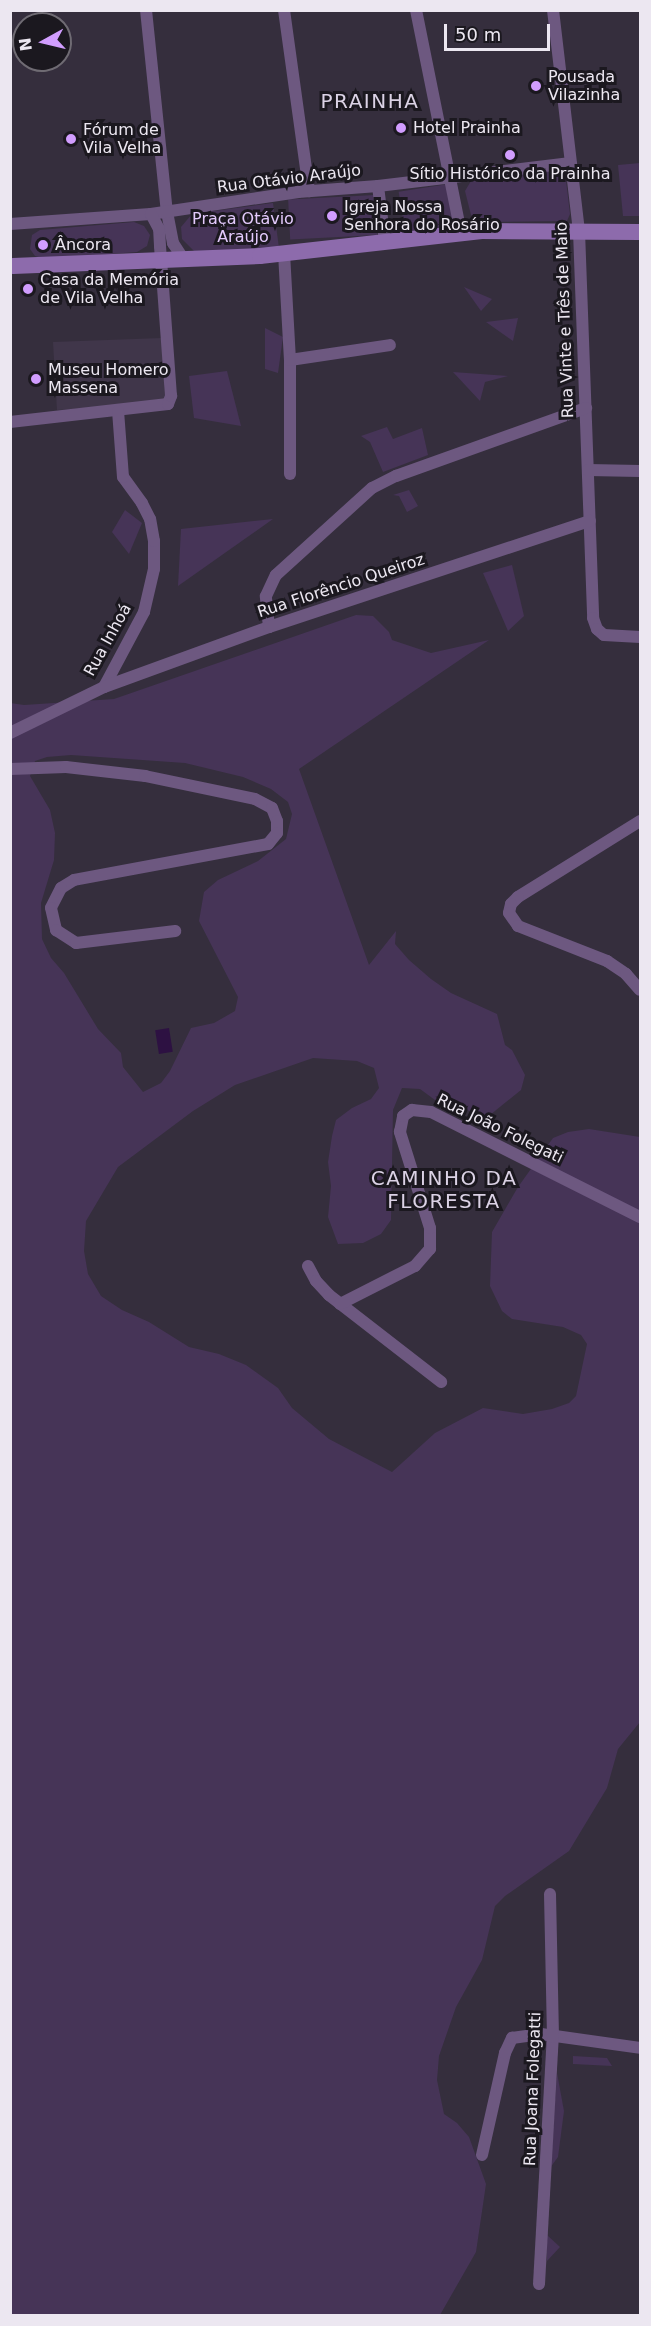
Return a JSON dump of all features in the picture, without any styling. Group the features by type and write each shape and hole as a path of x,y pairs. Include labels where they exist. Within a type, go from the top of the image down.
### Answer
{"main road":[{"path":"11,265 162,261 284,253 461,233 640,232"}],"street":[{"path":"146,10 167,212 173,243 184,260"},
{"path":"284,10 309,191"},
{"path":"417,10 461,233"},
{"name":"Rua Vinte e Três de Maio","path":"553,10 579,231 593,618 597,628 604,635 640,637"},
{"name":"Rua Otávio Araújo","path":"10,224 151,214 309,191 378,186 571,163"},
{"path":"378,186 385,243"},
{"path":"10,422 168,404 171,396 162,261 159,229 151,214"},
{"path":"284,253 290,360 290,474"},
{"path":"290,360 390,345"},
{"path":"269,627 266,596 276,575 372,488 396,476 586,408"},
{"name":"Rua Inhoá","path":"10,733 104,687 144,612 154,569 154,542 150,519 142,502 123,477 118,411"},
{"path":"588,471 640,471"},
{"name":"Rua Florêncio Queiroz","path":"104,687 269,627 590,521"},
{"path":"10,769 66,767 145,776 255,799 272,808 277,821 277,833 268,844 74,880 61,888 51,908 56,930 76,943 175,931"},
{"path":"640,822 518,897 511,904 509,913 513,923 518,926 607,961 626,974 640,990"},
{"name":"Rua João Folegati","path":"340,1304 415,1266 430,1249 430,1228 400,1132 403,1116 412,1110 431,1112 640,1217"},
{"path":"308,1266 322,1288 340,1304 441,1382"},
{"name":"Rua Joana Folegatti","path":"539,2284 553,2037 550,1894"},
{"path":"482,2155 503,2062 512,2038 532,2034 640,2048"}],"shaded area":[{"path":"162,338 165,399 109,407 57,410 53,342"},
{"path":"169,1028 173,1052 159,1054 155,1030"}],"green space":[{"path":"640,163 640,216 623,216 618,165"},
{"path":"557,170 563,173 566,180 570,214 567,221 481,222 471,215 465,191 471,181"},
{"path":"448,184 455,227 405,235 399,192"},
{"path":"375,195 377,235 290,239 288,200"},
{"name":"Praça Otávio Araújo","path":"273,203 279,248 195,252 182,239 181,227 192,214"},
{"path":"134,222 144,226 150,235 147,246 137,252 44,259 35,256 30,249 32,235 40,230"},
{"path":"464,287 492,299 481,311"},
{"path":"518,318 513,341 486,322"},
{"path":"265,328 283,337 278,373 265,369"},
{"path":"227,371 241,426 194,418 189,376"},
{"path":"453,372 508,376 485,382 480,401"},
{"path":"387,427 393,439 422,428 428,455 383,472 370,442 361,436"},
{"path":"409,490 418,506 407,512 399,496 393,495"},
{"path":"125,510 142,523 129,554 112,532"},
{"path":"273,519 178,586 181,529"},
{"path":"512,565 524,616 508,631 483,573"},
{"path":"356,615 373,616 389,632 392,640 431,653 489,640 299,769 369,965 396,931 395,944 431,979 451,993 497,1014 505,1045 512,1050 525,1075 521,1090 490,1115 476,1114 448,1101 435,1100 420,1089 402,1088 393,1110 391,1220 381,1234 363,1243 338,1244 328,1217 331,1186 328,1162 332,1136 336,1120 352,1108 371,1099 379,1088 374,1068 357,1061 313,1058 235,1085 193,1111 118,1167 86,1221 84,1251 88,1274 101,1296 189,1347 219,1354 246,1365 278,1388 292,1408 329,1439 392,1472 435,1433 483,1408 523,1414 552,1409 569,1403 576,1396 587,1344 581,1335 563,1327 512,1319 502,1311 490,1286 492,1232 518,1187 553,1138 568,1132 589,1129 640,1137 640,1722 618,1749 607,1788 569,1851 505,1896 495,1906 482,1960 456,2007 439,2056 437,2080 444,2114 457,2123 469,2137 486,2184 476,2252 440,2315 11,2315 10,703 24,705 114,699","holes":["71,755 185,763 243,777 271,789 288,802 292,814 286,839 258,861 218,880 204,892 199,921 238,997 235,1011 214,1023 191,1028 170,1071 161,1083 143,1092 123,1067 121,1053 98,1029 64,973 51,958 42,939 41,903 54,860 55,833 50,810 30,776 35,761 47,757"]},
{"path":"573,2056 607,2058 612,2066 573,2064"},
{"path":"557,2073 564,2111 558,2157 550,2168"},
{"path":"547,2235 560,2247 547,2261"}],"place":[{"name":"Pousada Vilazinha","path":"536,86"},
{"name":"Hotel Prainha","path":"401,128"},
{"name":"Fórum de Vila Velha","path":"71,139"},
{"name":"Sítio Histórico da Prainha","path":"510,155"},
{"name":"Igreja Nossa Senhora do Rosário","path":"332,216"},
{"name":"Âncora","path":"43,245"},
{"name":"Casa da Memória de Vila Velha","path":"28,289"},
{"name":"Museu Homero Massena","path":"36,379"}],"district":[{"name":"PRAINHA","path":"370,101"},
{"name":"CAMINHO DA FLORESTA","path":"444,1190"}]}
